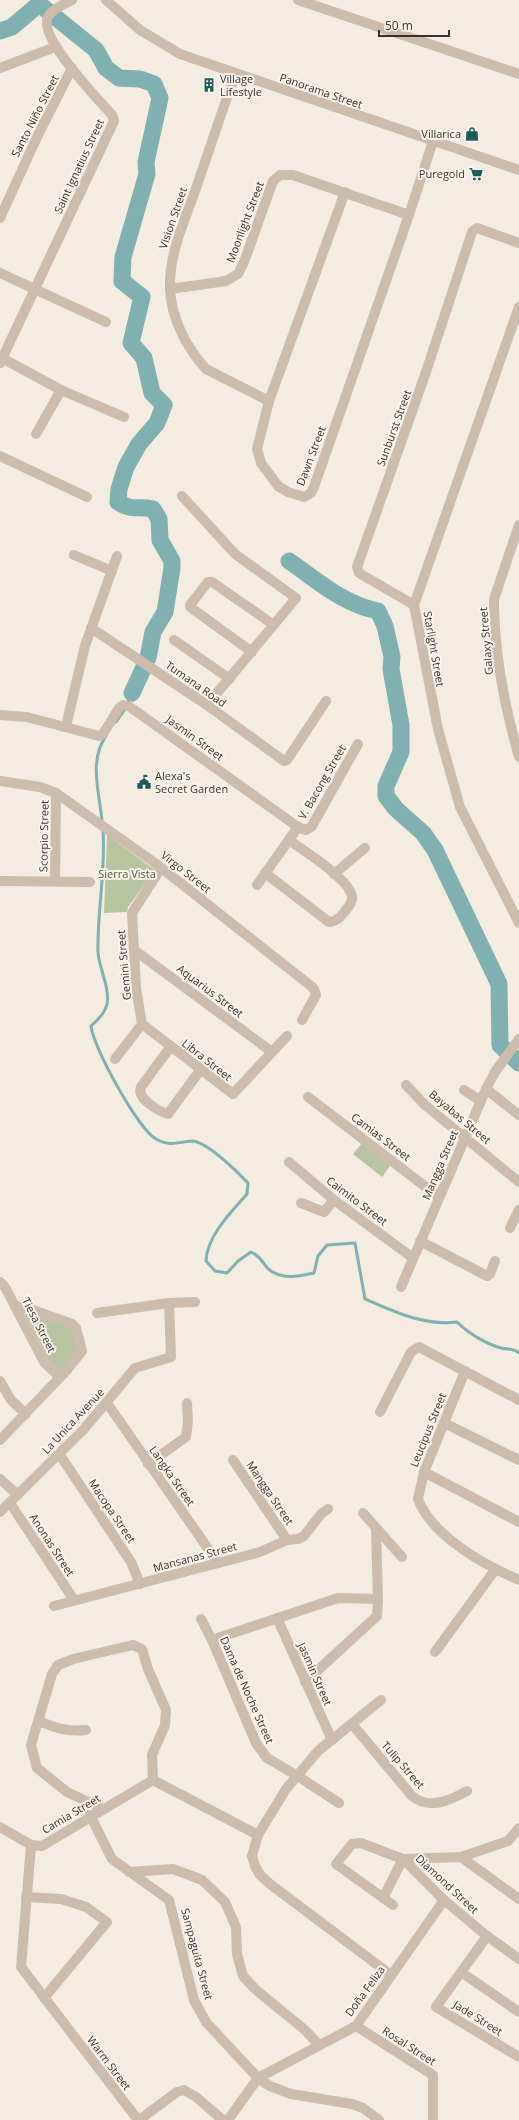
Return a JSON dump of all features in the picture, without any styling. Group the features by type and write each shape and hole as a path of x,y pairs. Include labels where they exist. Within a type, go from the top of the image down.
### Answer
{"street":[{"name":"Saint Ignatius Street","path":"1,359 36,290 114,121 112,115 55,47 46,27 52,12 72,0"},
{"name":"Panorama Street","path":"106,0 140,30 161,44 180,54 519,170"},
{"path":"298,0 519,74"},
{"path":"0,68 55,47"},
{"name":"Santo Niño Street","path":"0,218 34,142 72,68"},
{"name":"Vision Street","path":"235,74 172,257 170,289 177,324 183,337 206,369 269,401"},
{"name":"Dawn Street","path":"345,192 269,401 257,449 261,463 278,486 296,495 308,496 314,487 409,215 433,141"},
{"name":"Moonlight Street","path":"170,289 226,281 238,274 244,262 270,188 273,181 280,174 293,175 409,215"},
{"name":"Sunburst Street","path":"414,605 359,572 357,567 474,230 477,228 519,243"},
{"path":"0,273 106,322"},
{"name":"Starlight Street","path":"519,306 414,605 438,729 460,807 519,923"},
{"path":"1,359 61,390 124,417"},
{"path":"36,434 61,390"},
{"path":"0,456 87,496"},
{"path":"182,496 235,554 296,598 207,706"},
{"name":"Galaxy Street","path":"519,525 494,599 494,607 500,669 507,714 519,758"},
{"path":"74,555 112,571"},
{"path":"0,715 27,717 66,726 85,646 117,556"},
{"path":"252,652 190,607 208,582 212,582 274,625"},
{"name":"Tumana Road","path":"92,628 286,761 326,701"},
{"path":"174,640 230,679"},
{"name":"Jasmin Street","path":"66,726 101,736 119,708 127,706 302,828"},
{"name":"V. Bacong Street","path":"257,885 289,840 302,828 312,826 358,744"},
{"name":"Virgo Street","path":"0,781 40,787 56,793 161,868 314,989 316,995 302,1020"},
{"name":"Scorpio Street","path":"55,880 56,793"},
{"path":"265,873 332,922 339,918 350,904 352,897 347,887 334,874 289,840"},
{"path":"334,874 365,848"},
{"name":"Gemini Street","path":"142,1024 133,949 132,911 161,868"},
{"path":"0,881 55,880 90,882"},
{"name":"Aquarius Street","path":"133,949 272,1052"},
{"path":"114,1059 142,1024"},
{"name":"Libra Street","path":"142,1024 233,1094 287,1036"},
{"name":"Mangga Street","path":"401,1287 486,1089 495,1072 519,1039"},
{"path":"171,1046 139,1089 142,1098 165,1113 170,1112 201,1069"},
{"name":"Bayabas Street","path":"406,1085 425,1105 519,1182"},
{"path":"486,1089 519,1115"},
{"path":"464,1090 481,1101"},
{"name":"Camias Street","path":"308,1097 439,1197"},
{"name":"Caimito Street","path":"289,1162 334,1200 413,1258"},
{"path":"301,1203 324,1212 334,1200"},
{"path":"510,1228 519,1210"},
{"path":"420,1241 487,1276 490,1274 496,1261"},
{"name":"Tiesa Street","path":"0,1282 5,1286 44,1362 60,1377"},
{"path":"98,1313 169,1303 195,1302"},
{"name":"La Unica Avenue","path":"0,1512 60,1455 107,1403 135,1368 169,1359 172,1355 169,1303"},
{"path":"0,1440 26,1414 82,1352 76,1328 72,1324 30,1309 15,1306"},
{"path":"380,1412 411,1352 415,1348 419,1347 519,1400"},
{"name":"Leucipus Street","path":"465,1371 424,1472 418,1499 429,1519 441,1531 456,1544 495,1570"},
{"path":"0,1381 11,1400 26,1414"},
{"name":"Langka Street","path":"107,1403 148,1464 218,1562"},
{"path":"148,1464 186,1437 188,1422 187,1403"},
{"path":"444,1422 519,1460"},
{"name":"Macopa Street","path":"60,1455 131,1562 140,1584"},
{"name":"Mangga Street","path":"233,1460 287,1540"},
{"path":"424,1472 519,1522"},
{"path":"0,1479 18,1495"},
{"name":"Anonas Street","path":"10,1503 74,1600"},
{"name":"Mansanas Street","path":"54,1606 260,1552 287,1540 298,1539 304,1536 321,1514 328,1509"},
{"path":"363,1513 376,1530 402,1557"},
{"path":"305,1682 377,1616 376,1530"},
{"path":"435,1652 495,1570 519,1580"},
{"path":"212,1640 338,1598 378,1599"},
{"name":"Dama de Noche Street","path":"201,1618 212,1640 256,1743 266,1758 296,1775 339,1803"},
{"name":"Jasmin Street","path":"277,1618 332,1740"},
{"path":"103,1809 67,1792 37,1768 31,1746 52,1674 58,1665 73,1659 133,1645 142,1649 148,1669 166,1710 165,1725 152,1755 153,1780 258,1835"},
{"path":"381,1700 312,1757 296,1775 258,1835 252,1856 255,1866 260,1874 392,1975"},
{"path":"39,1721 56,1729 72,1732 86,1730"},
{"name":"Tulip Street","path":"352,1724 412,1796 418,1801 431,1804 440,1803 467,1791"},
{"name":"Camia Street","path":"31,1845 42,1846 90,1815 153,1780"},
{"name":"Sampaguita Street","path":"90,1815 112,1859 169,1900 194,2000 206,2022 258,2078 270,2086 291,2094 352,2104 363,2108 379,2120"},
{"path":"0,1828 31,1845"},
{"path":"393,1905 383,1898 403,1859 461,1857 508,1842 519,1828"},
{"name":"Diamond Street","path":"383,1898 336,1864 352,1844 361,1843 403,1859 444,1900 487,1936 518,1957"},
{"name":"Warm Street","path":"31,1845 21,1967 138,2120"},
{"path":"461,1857 517,1894"},
{"path":"130,1872 173,1869 202,1880 225,1902 236,1927 237,1954 243,1976 255,1989 305,2030 319,2045"},
{"path":"26,1897 61,1899 86,1906 107,1922 44,1998"},
{"name":"Doña Feliza","path":"258,2078 356,2026 444,1900"},
{"name":"Jade Street","path":"487,1936 436,2007 519,2057"},
{"path":"461,1972 519,2012"},
{"name":"Rosal Street","path":"356,2026 433,2075 434,2120"},
{"path":"228,2120 258,2078"},
{"path":"138,2120 177,2092 184,2090 196,2096 223,2120"}],"green space":[{"name":"Sierra Vista","path":"107,835 155,870 128,907 127,912 104,913"},
{"path":"362,1143 390,1166 382,1177 353,1154"},
{"path":"30,1313 72,1329 79,1352 61,1371 48,1359 25,1314"}],"waterway":[{"path":"0,31 12,27 39,4 96,50 106,68 119,78 140,79 154,84 160,98 146,162 147,174 123,257 122,281 142,297 131,343 144,358 152,393 164,405 157,423 139,444 126,467 119,489 118,502 131,507 153,509 159,519 160,540 172,561 165,612 153,632 148,658"},
{"path":"289,561 342,598 366,608 378,611 385,626 392,657 391,669 401,725 401,752 386,786 386,796 396,809 423,833 435,850 499,984 500,1045 519,1063"},
{"path":"132,693 144,667"},
{"path":"116,722 125,709 132,693"},
{"path":"102,822 96,767 101,746 106,736"},
{"path":"103,829 104,845 98,952 108,998 105,1010 99,1019 91,1026 99,1051 128,1104 148,1132 156,1139 166,1143 198,1142 222,1158 248,1183 247,1194 227,1217 215,1234 207,1252 206,1261 215,1271 227,1273 238,1261 251,1252 255,1254 268,1269 276,1274 282,1276 298,1276 314,1273 318,1256 327,1245 355,1243 365,1299 421,1320 445,1323 457,1322 483,1341 501,1348 515,1350 519,1353"}],"place":[{"name":"Village Lifestyle","path":"209,85"},
{"name":"Villarica","path":"472,134"},
{"name":"Puregold","path":"476,174"},
{"name":"Alexa's Secret Garden","path":"144,782"}]}
